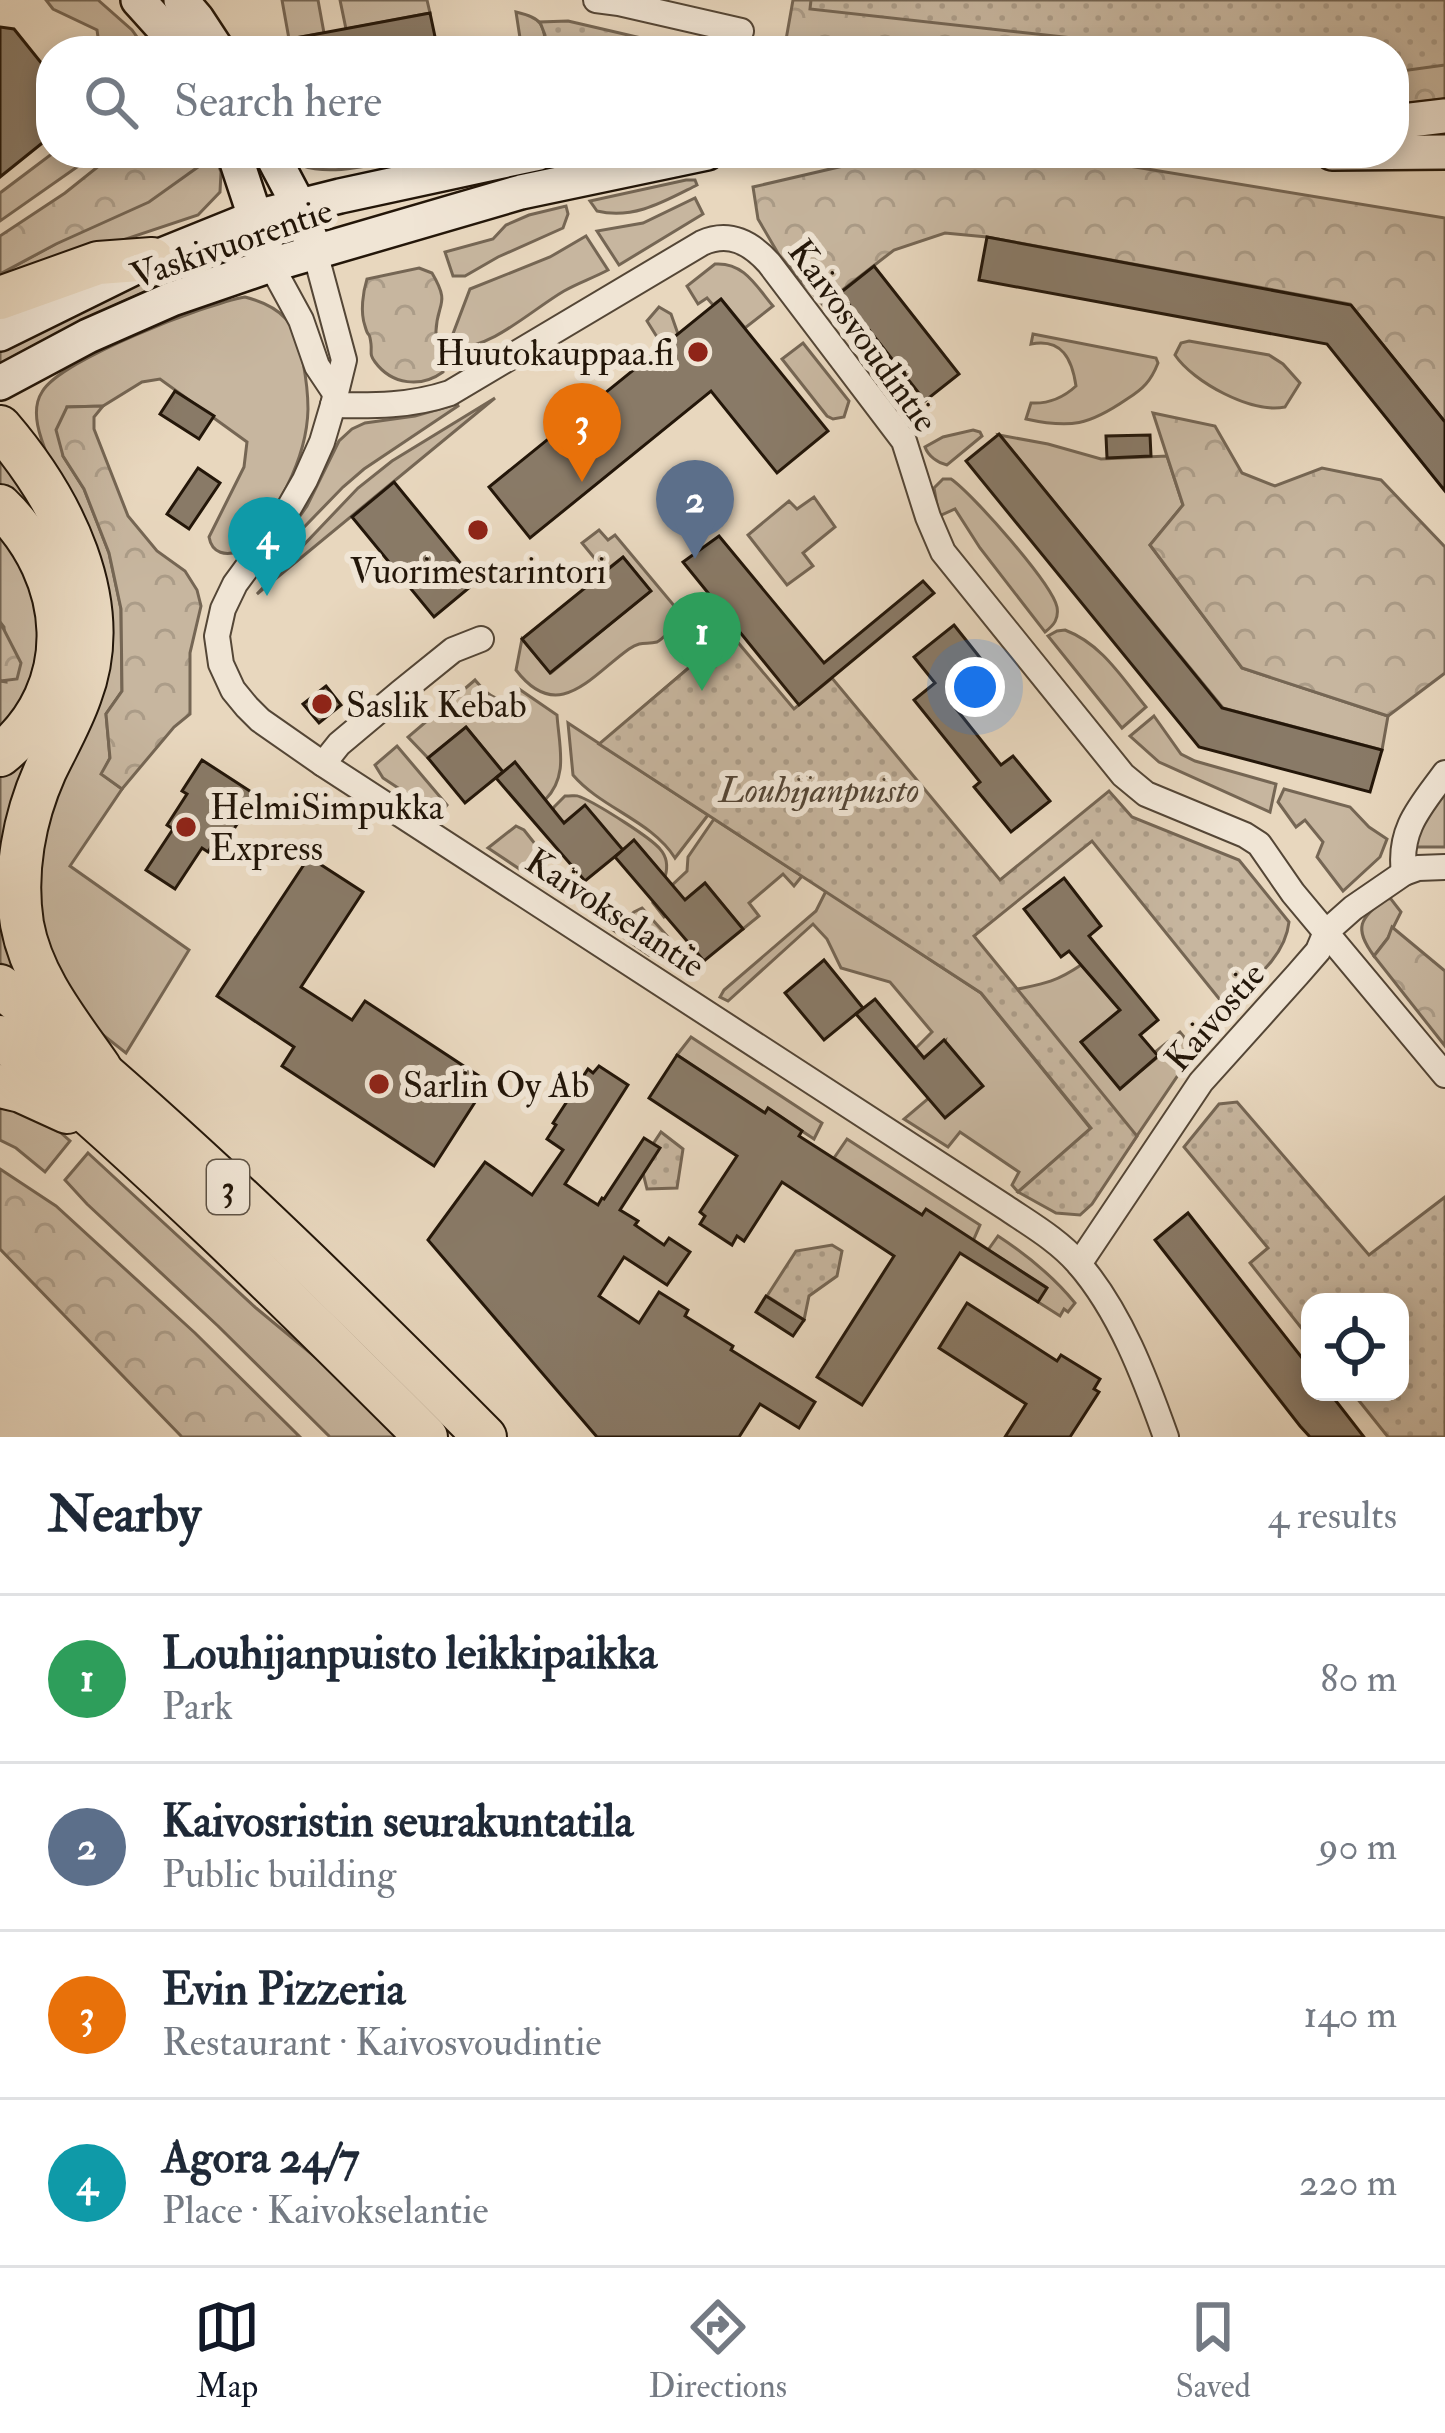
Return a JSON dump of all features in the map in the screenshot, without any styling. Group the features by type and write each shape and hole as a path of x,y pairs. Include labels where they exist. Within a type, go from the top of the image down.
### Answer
{"highway":[{"path":"0,298 98,263 152,259"},
{"path":"0,427 48,495 80,560 91,604 93,645 82,694 42,777 25,830 20,889 22,922 42,983 100,1068"},
{"path":"0,506 38,552 56,600 60,627 58,656 41,704 28,726 0,755"},
{"name":"3","path":"0,986 100,1068 316,1268 485,1437"},
{"name":"3","path":"0,1037 111,1134 426,1437"},
{"path":"0,1086 21,1090 111,1134"}],"main road":[{"path":"159,2 176,36"},
{"path":"159,2 200,36"},
{"path":"1409,120 1445,116"},
{"path":"1409,152 1445,152"},
{"path":"239,168 271,265"},
{"path":"279,168 315,252"},
{"name":"Vaskivuorentie","path":"0,334 152,259 256,217 471,168"},
{"name":"Vaskivuorentie","path":"0,383 172,298 521,192 635,168"}],"street":[{"path":"596,0 741,31"},
{"name":"Kaivosvoudintie","path":"334,399 391,406 450,393 702,243 725,237 745,242 769,263 904,441 943,552 1123,775 1146,794 1258,844 1293,893 1445,1075"},
{"name":"Kaivokselantie","path":"315,252 344,360 322,442 305,480 223,609 217,636 220,664 233,690 260,720 323,764 1062,1247 1098,1289 1130,1348 1166,1437"},
{"path":"271,265 301,320 334,399"},
{"path":"323,764 339,744 401,692 456,649 482,639"},
{"path":"1404,873 1401,854 1412,818 1445,772"},
{"name":"Kaivostie","path":"1079,1264 1201,1082 1318,951 1326,932 1404,873 1445,866"}],"green space":[{"path":"46,0 98,0 136,36 98,36 97,30 53,9"},
{"path":"282,0 318,0 324,33 288,36"},
{"path":"340,0 427,0 430,13 346,29"},
{"path":"793,0 1445,0 1445,99 1409,103 1409,36 787,36"},
{"path":"811,0 1445,0 1445,65 1409,70 1409,36 1055,36 810,9"},
{"path":"516,12 532,17 544,36 520,36"},
{"path":"568,21 632,36 545,36 540,22"},
{"path":"36,166 76,168 0,221 0,193"},
{"path":"96,168 197,168 149,202 0,274 0,236"},
{"path":"195,168 220,168 220,192 198,215 0,281 0,274"},
{"path":"835,168 1141,168 1445,218 1445,422 1350,304 945,233 894,250 823,305 779,255 758,219 753,187"},
{"path":"695,180 697,185 636,211 597,211 590,201"},
{"path":"695,198 703,214 619,265 597,231 643,223"},
{"path":"566,206 563,228 465,276 453,276 445,252 493,239 506,225"},
{"path":"586,236 608,270 564,291 496,335 452,349 451,339 470,289 550,257"},
{"path":"236,242 243,248 239,255 117,304 0,364 0,349 117,288"},
{"path":"715,264 742,271 773,306 745,328 721,299 713,305 707,298 698,304 687,286"},
{"path":"419,268 432,273 441,291 436,336 443,372 407,382 390,376 373,359 363,302 367,279"},
{"path":"245,297 269,306 292,327 303,362 308,409 302,448 287,486 266,522 240,551 220,552 209,537 244,467 247,442 160,379 142,382 103,406 67,407 63,456 84,489 109,553 121,609 122,691 106,714 110,758 102,774 122,789 70,866 189,950 126,1053 84,1020 54,979 32,909 54,473 36,411 42,392 76,364 169,321"},
{"path":"659,307 671,314 678,334 670,340 667,353 647,321"},
{"path":"1033,334 1156,358 1158,363 1138,392 1090,419 1055,424 1026,419 1031,403 1055,399 1076,386 1064,353 1051,344 1031,344"},
{"path":"803,343 849,401 844,417 827,416 782,359"},
{"path":"1181,343 1269,355 1300,383 1285,407 1240,401 1195,376 1175,355"},
{"path":"495,398 257,594 358,488 392,461"},
{"path":"457,404 364,469 280,552 276,550 307,506 339,441 352,429"},
{"path":"103,406 94,417 94,429 128,516 157,551 185,571 201,606 190,653 190,714 122,789 101,774 110,758 106,714 122,691 121,609 109,553 84,489 63,456 56,430 67,407"},
{"path":"1153,413 1215,426 1242,473 1275,486 1322,468 1381,480 1445,547 1445,673 1388,716 1242,668 1150,545 1183,505"},
{"path":"973,430 982,436 947,465 925,447 943,437"},
{"path":"999,435 1101,459 1167,456 1183,505 1150,545 1242,668 1388,716 1382,750 1223,708"},
{"path":"0,450 45,509 61,540 73,572 82,640 65,712 15,831 10,905 22,979 0,963 0,767 33,739 55,706 67,669 70,630 64,591 50,553 28,518 0,489"},
{"path":"943,479 951,479 976,502 1041,579 1057,607 1055,621 1045,632 955,509 939,516 934,488"},
{"path":"814,497 835,527 803,553 813,566 787,585 748,535 789,501 797,509"},
{"path":"0,525 11,538 44,628 24,703 0,732 0,681 6,682 0,622"},
{"path":"599,530 608,540 615,535 753,700 612,734 698,660 672,629 657,642 633,646 588,682 560,695 531,686 516,670 522,639 551,673 650,591 623,557 605,571 582,543"},
{"name":"Louhijanpuisto","path":"704,602 794,709 832,678 1000,880 1109,791 1132,817 1239,860 1289,922 1274,959 1225,1006 1092,841 974,936 1137,1136 1080,1215 1056,1213 1018,1192 1091,1128 981,993 599,744 698,660 672,628"},
{"path":"0,622 21,663 17,679 0,681"},
{"path":"1065,630 1101,653 1146,707 1122,728 1048,636"},
{"path":"475,680 495,698 506,698 519,689 557,715 560,771 545,800 515,763 503,772 466,727 428,758 408,737"},
{"path":"1154,716 1181,754 1276,784 1270,812 1159,762 1130,736"},
{"path":"568,723 708,815 675,858 653,834 573,775"},
{"path":"397,746 447,805 439,815 383,778 375,765"},
{"path":"1284,789 1350,807 1387,839 1380,857 1343,891 1317,857 1323,842 1305,820 1296,827 1278,802"},
{"path":"1445,792 1445,847 1412,847 1430,807"},
{"path":"565,796 592,803 655,844 666,859 665,877 634,841 623,850 548,837 554,807"},
{"path":"714,819 802,876 794,886 783,874 749,903 759,916 743,929 705,884 664,917 653,903 687,871 688,857"},
{"path":"516,826 547,859 530,876 488,848"},
{"path":"826,891 981,993 1091,1129 1018,1192 1012,1185 1019,1172 960,1132 948,1147 904,1119 929,1098 945,1041 921,1060 914,1050 932,1032 890,982 841,968 827,939 813,924 728,1001 720,997 816,911"},
{"path":"1386,898 1401,912 1374,956 1363,938 1362,924"},
{"path":"642,908 669,938 649,955 613,930"},
{"path":"1392,927 1445,971 1445,1046 1374,956"},
{"path":"1081,965 1120,1010 1081,1042 1120,1088 1180,1032 1195,1050 1130,1146 1004,992 1052,981"},
{"path":"691,1037 822,1123 814,1139 677,1055"},
{"path":"0,1101 42,1116 70,1141 45,1172 0,1140"},
{"path":"1237,1102 1369,1255 1445,1197 1445,1437 1388,1437 1359,1401 1409,1401 1409,1293 1301,1293 1301,1328 1250,1263 1268,1248 1184,1147 1219,1104"},
{"path":"661,1132 683,1149 677,1188 647,1189 643,1173 659,1148 653,1144"},
{"path":"847,1139 980,1225 973,1241 926,1210 922,1215 834,1158"},
{"path":"88,1153 256,1308 331,1370 399,1437 330,1437 65,1180"},
{"path":"0,1169 56,1206 300,1437 182,1437 0,1249"},
{"path":"998,1236 1067,1293 1075,1303 1068,1312 1064,1309 1060,1316 1038,1302 1046,1287 988,1250"},
{"path":"832,1245 842,1251 837,1276 809,1296 804,1320 767,1296 796,1251"}],"building":[{"path":"430,13 435,36 306,36"},
{"path":"0,27 14,29 36,56 36,148 0,177"},
{"path":"987,237 1351,305 1445,422 1445,491 1327,344 979,280"},
{"path":"874,266 959,374 925,401 840,293"},
{"path":"721,299 828,431 777,473 711,391 530,538 489,487"},
{"path":"175,391 214,416 199,439 160,414"},
{"path":"999,434 1222,708 1382,750 1370,792 1199,747 966,461"},
{"path":"1150,435 1151,456 1107,458 1106,436"},
{"path":"198,468 220,483 189,529 167,514"},
{"path":"394,482 476,582 434,617 352,517"},
{"path":"719,536 824,663 923,581 934,593 799,705 683,562"},
{"path":"623,557 651,591 550,673 522,639"},
{"path":"954,625 993,674 953,705 1001,765 1013,756 1050,801 1011,832 974,787 980,782 914,700 935,683 914,657"},
{"path":"326,686 341,705 319,723 303,704"},
{"path":"466,727 503,772 465,803 428,758"},
{"path":"202,760 256,795 219,852 202,848 175,889 146,870 173,829 167,825"},
{"path":"515,762 564,823 585,805 623,850 585,881 496,778"},
{"path":"634,840 685,900 705,883 743,929 704,961 615,857"},
{"path":"309,857 363,892 301,987 352,1020 365,1001 488,1082 434,1166 282,1066 294,1047 217,996"},
{"path":"1064,878 1101,926 1089,936 1158,1020 1140,1035 1158,1056 1120,1089 1081,1042 1120,1010 1069,951 1061,957 1024,909"},
{"path":"824,960 863,1008 824,1040 785,993"},
{"path":"875,999 924,1058 944,1040 983,1086 945,1118 856,1014"},
{"path":"677,1055 765,1113 768,1108 802,1131 799,1136 922,1215 926,1209 1047,1288 1038,1302 960,1253 862,1405 817,1377 894,1256 782,1182 744,1241 737,1236 732,1245 700,1224 705,1216 700,1212 737,1156 649,1098"},
{"path":"599,1066 628,1085 565,1184 598,1205 644,1138 660,1148 620,1210 664,1245 669,1238 690,1252 667,1285 624,1257 599,1296 639,1323 659,1292 688,1310 685,1316 733,1346 731,1350 815,1402 799,1428 760,1404 739,1437 597,1437 428,1240 485,1162 532,1195 563,1150 547,1139 553,1123 588,1069 593,1073"},
{"path":"1188,1213 1301,1357 1301,1401 1336,1401 1364,1437 1310,1437 1155,1240"},
{"path":"766,1296 804,1320 793,1336 756,1312"},
{"path":"967,1303 1057,1361 1061,1355 1100,1379 1094,1389 1099,1392 1070,1437 1005,1437 1026,1404 939,1348"}],"place":[{"name":"Huutokauppaa.fi","path":"698,352"},
{"name":"Evin Pizzeria","path":"582,482"},
{"name":"Vuorimestarintori","path":"478,530"},
{"name":"Kaivosristin seurakuntatila","path":"695,559"},
{"name":"Agora 24/7","path":"267,596"},
{"name":"Louhijanpuisto leikkipaikka","path":"702,691"},
{"name":"Saslik Kebab","path":"322,704"},
{"name":"HelmiSimpukka Express","path":"186,827"},
{"name":"Sarlin Oy Ab","path":"379,1084"}]}
